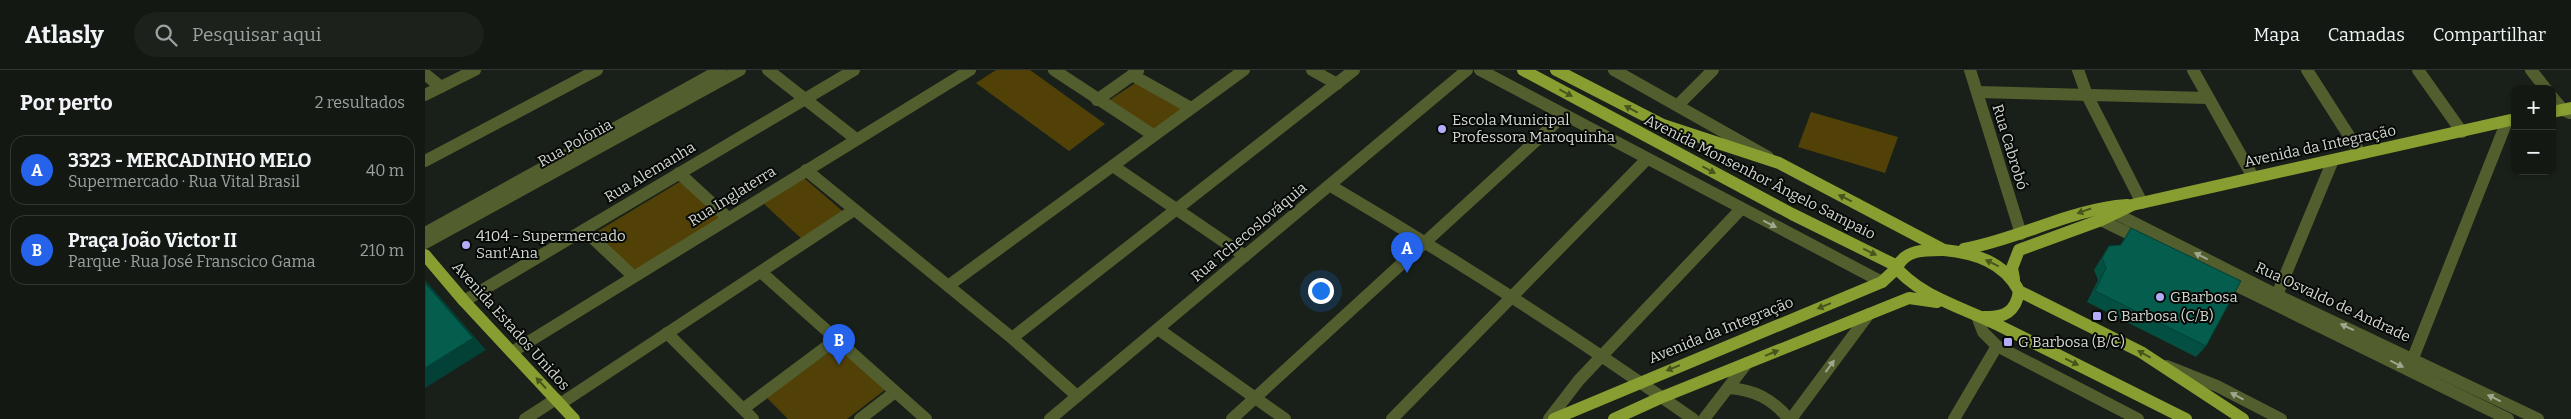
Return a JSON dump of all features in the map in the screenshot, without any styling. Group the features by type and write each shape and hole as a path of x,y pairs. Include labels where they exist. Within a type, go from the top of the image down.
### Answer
{"main road":[{"name":"Avenida Monsenhor Ângelo Sampaio","path":"1523,70 1897,268 1913,284 1956,307 2186,419"},
{"name":"Avenida Monsenhor Ângelo Sampaio","path":"1556,70 1663,124 1779,163 1945,250 1959,250 2001,268 2017,285 2164,365 2243,419"},
{"name":"Avenida da Integração","path":"2137,204 2511,120"},
{"path":"1959,250 1978,248 2091,209 2109,205 2137,204"},
{"path":"1977,316 2006,316 2017,304 2017,285 2012,268 2019,250 2101,220 2137,204"},
{"name":"Avenida da Integração","path":"1554,419 1882,282 1897,268 1903,257 1909,253 1945,250"},
{"name":"Avenida Estados Unidos","path":"425,255 463,301 573,419"},
{"path":"1614,419 1660,398 1909,298 1928,299 1956,307"}],"street":[{"path":"425,95 475,70"},
{"path":"425,161 597,70"},
{"name":"Rua Polônia","path":"425,233 720,70"},
{"name":"Rua Polônia","path":"425,243 740,70"},
{"path":"768,70 856,139"},
{"name":"Rua Alemanha","path":"463,301 854,70"},
{"name":"Rua Inglaterra","path":"512,352 970,70"},
{"path":"1055,70 1097,100 1153,135"},
{"path":"948,286 1244,70"},
{"path":"1312,70 1337,84"},
{"path":"1012,338 1354,70"},
{"name":"Rua Tchecoslováquia","path":"1050,419 1331,186 1467,70"},
{"path":"1480,70 1646,160 1882,282"},
{"name":"Avenida Monsenhor Ângelo Sampaio","path":"1614,70 1678,104 1779,163"},
{"path":"1678,104 1713,70"},
{"name":"Rua Cabrobó","path":"1970,70 2021,234"},
{"path":"2078,70 2087,95 2137,204"},
{"path":"2193,70 2253,177"},
{"path":"2307,70 2360,153"},
{"path":"2418,70 2462,132"},
{"path":"2531,70 2543,85"},
{"path":"1097,100 1136,72 1191,108"},
{"path":"425,74 441,87"},
{"path":"1977,92 2208,98"},
{"path":"1232,419 1564,115"},
{"path":"2413,358 2511,120"},
{"path":"1392,419 1646,160"},
{"path":"2277,294 2333,160"},
{"path":"1113,166 1245,256"},
{"path":"806,170 1012,338 1077,396"},
{"path":"679,173 728,218"},
{"path":"1331,186 1425,241 1602,355 1660,398 1693,419"},
{"path":"1549,419 1579,380 1741,209"},
{"path":"525,419 558,401 667,333 854,210"},
{"name":"Rua Osvaldo de Andrade","path":"2115,213 2277,294 2538,419"},
{"name":"Rua Osvaldo de Andrade","path":"2101,220 2508,419"},
{"path":"584,230 633,276"},
{"path":"761,272 838,338 926,419"},
{"path":"1729,388 1748,388 1762,394 1780,408 1790,419 1869,314"},
{"path":"1977,316 1983,332 1997,346 2111,413 2138,419"},
{"path":"1158,330 1285,419"},
{"path":"667,333 753,419"},
{"path":"743,409 838,338"},
{"path":"1953,419 1997,346"},
{"path":"1704,419 1747,363"},
{"path":"2164,365 2217,386 2281,419"},
{"path":"860,419 895,392"}],"shaded area":[{"path":"996,70 1030,70 1105,124 1069,151 976,83"},
{"path":"1146,76 1193,106 1154,132 1108,101"},
{"path":"1811,112 1898,137 1885,173 1798,147"},
{"path":"804,178 846,214 804,241 763,203"},
{"path":"681,181 725,218 634,273 593,234"},
{"path":"840,344 890,386 847,419 788,419 767,398"}],"building":[{"name":"GBarbosa","path":"2131,228 2241,281 2206,346 2095,291 2106,268 2102,258 2109,246 2121,245"},
{"path":"425,283 473,338 425,368"}],"place":[{"name":"Escola Municipal Professora Maroquinha","path":"1442,129"},
{"name":"4104 - Supermercado Sant'Ana","path":"466,245"},
{"name":"3323 - MERCADINHO MELO","path":"1407,273"},
{"name":"GBarbosa","path":"2160,297"},
{"name":"G Barbosa (C/B)","path":"2097,316"},
{"name":"G Barbosa (B/C)","path":"2008,342"},
{"name":"Praça João Victor II","path":"839,365"}]}
